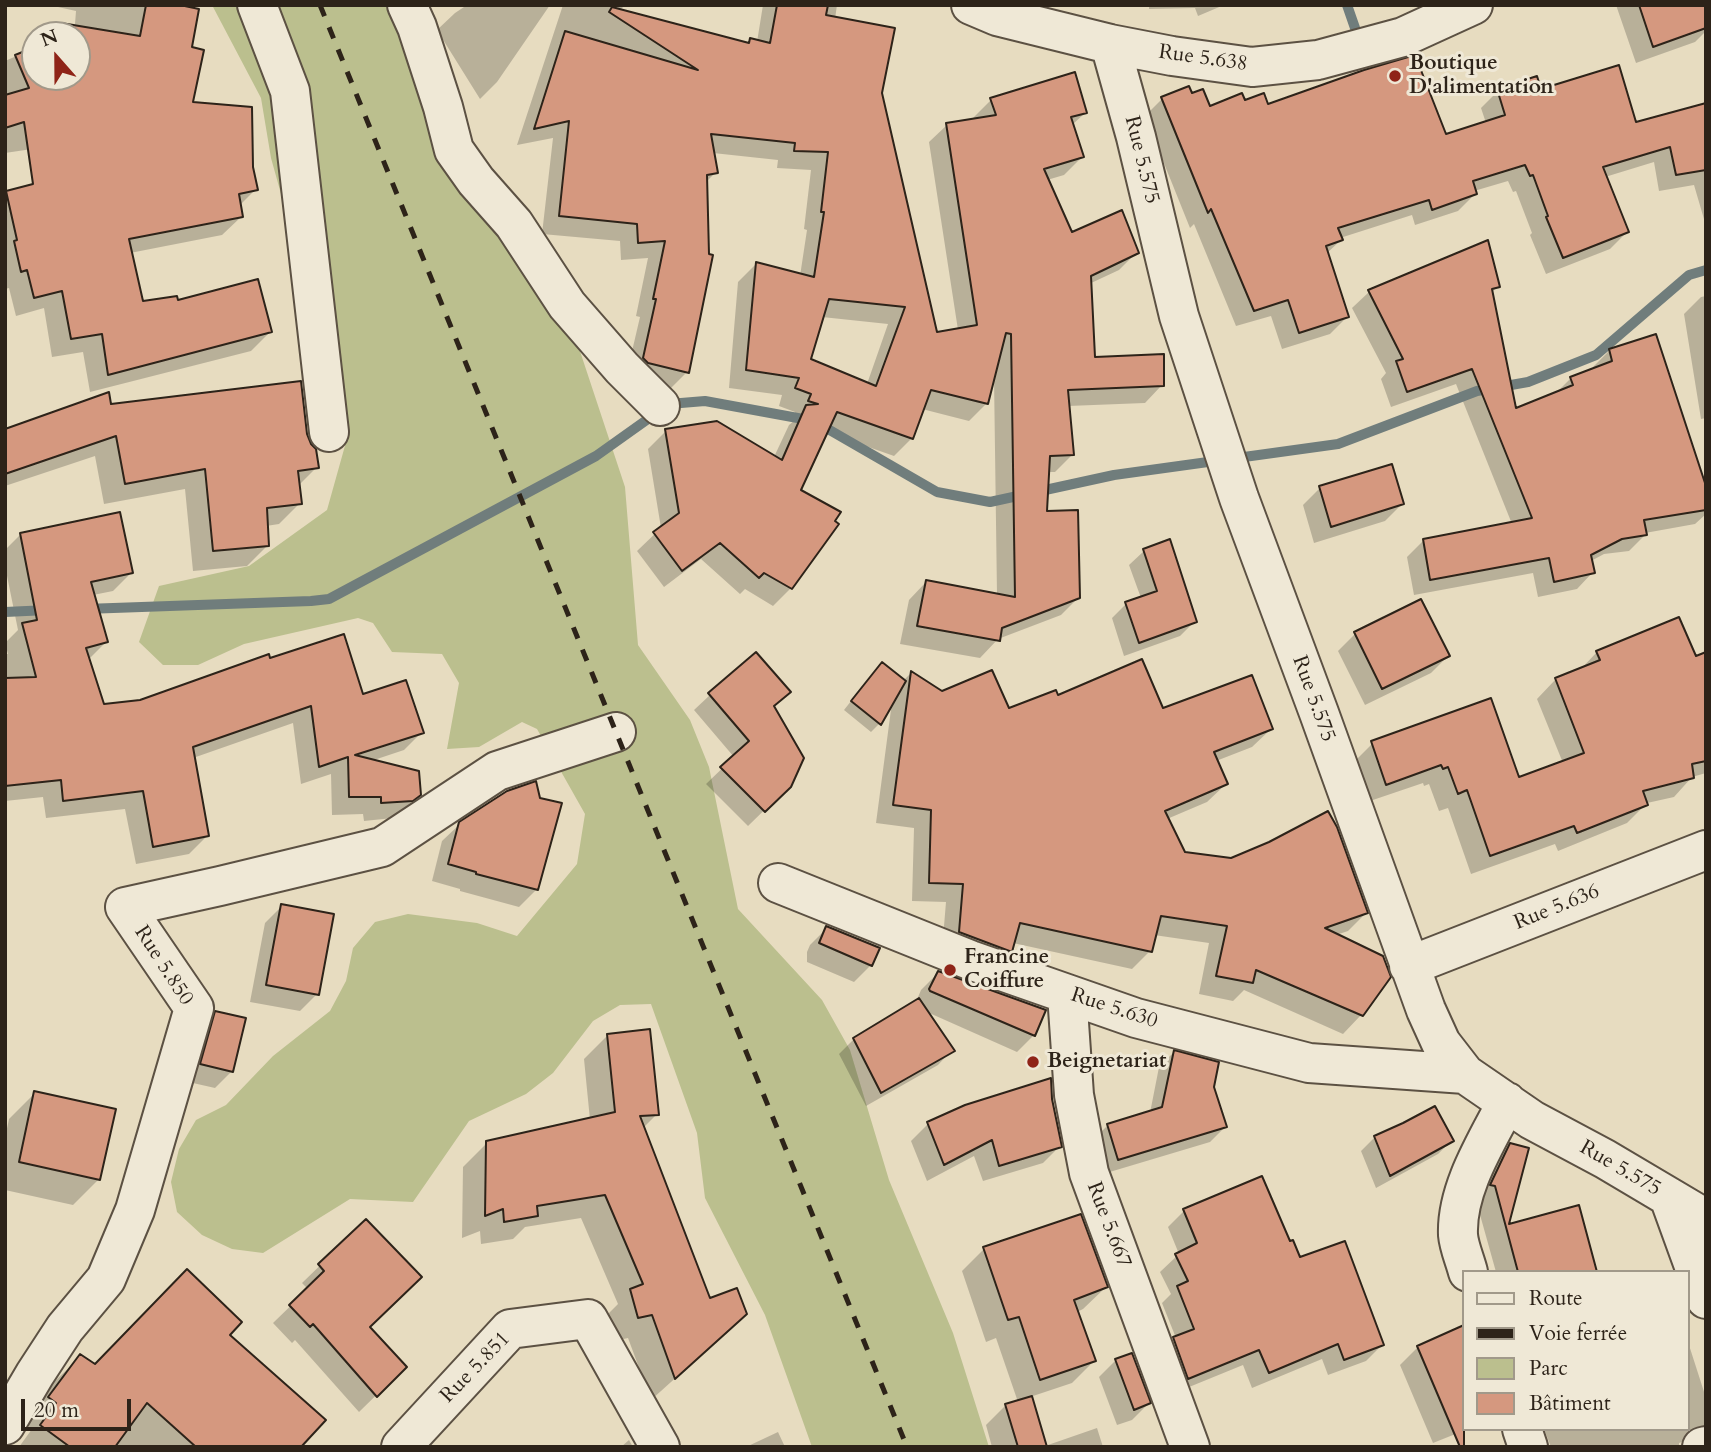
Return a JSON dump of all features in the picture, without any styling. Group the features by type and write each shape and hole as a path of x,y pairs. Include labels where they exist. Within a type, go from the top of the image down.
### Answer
{"street":[{"path":"257,5 290,91 329,432"},
{"path":"407,5 417,27 443,107 454,150 476,181 514,224 567,305 660,407"},
{"name":"Rue 5.638","path":"971,5 997,16 1110,44 1172,57 1252,67 1318,60 1403,37 1474,5"},
{"name":"Rue 5.575","path":"1110,44 1136,137 1179,316 1239,498 1409,967 1441,1043 1465,1074 1532,1120 1605,1159 1706,1219"},
{"name":"Rue 5.850","path":"5,1425 65,1328 106,1279 135,1210 194,1008 125,907 382,847 497,771 616,732"},
{"name":"Rue 5.636","path":"1409,967 1706,849"},
{"name":"Rue 5.630","path":"778,883 970,960 1136,1018 1309,1063 1465,1074"},
{"name":"Rue 5.667","path":"1067,994 1074,1095 1089,1173 1190,1447"},
{"path":"1467,1270 1458,1235 1462,1199 1474,1166 1507,1102"},
{"path":"1669,1197 1706,1299"},
{"name":"Rue 5.851","path":"401,1447 510,1329 589,1319 660,1447"}],"green space":[{"path":"212,5 398,5 471,193 571,324 625,487 638,645 690,720 709,767 738,909 822,1000 850,1050 889,1180 953,1333 989,1447 812,1447 765,1315 705,1198 697,1133 651,1004 620,1005 593,1021 553,1073 526,1094 469,1121 413,1202 350,1199 263,1253 232,1249 202,1235 177,1212 171,1182 179,1149 196,1120 226,1105 273,1056 330,1011 346,981 353,948 375,922 408,914 477,923 517,936 577,864 585,814 537,729 522,722 479,747 447,749 459,683 442,654 392,652 373,623 358,618 244,644 198,665 163,665 139,642 159,586 249,566 327,510 348,435 271,158 261,98"}],"building":[{"path":"146,5 180,5 199,9 192,47 204,50 193,102 252,107 253,167 258,190 239,194 243,217 129,239 143,301 177,296 178,300 258,279 272,332 108,375 102,334 71,339 62,291 34,298 27,270 21,272 6,191 33,184 24,122 5,128 5,95 21,90 91,91 91,28 140,36"},
{"path":"777,5 828,5 826,15 895,28 882,93 937,332 977,325 946,123 996,115 990,98 1075,72 1087,113 1071,117 1084,157 1044,169 1072,232 1122,210 1139,253 1091,276 1095,357 1164,354 1164,386 1068,390 1074,455 1050,456 1047,511 1078,510 1080,598 1002,628 1000,641 917,626 926,580 1015,597 1011,334 1006,333 988,404 931,390 913,439 837,412 801,490 841,512 835,521 839,524 792,589 764,573 759,578 720,543 682,571 653,532 679,513 665,429 717,421 782,460 806,405 818,404 808,401 811,394 795,388 799,378 746,370 756,262 814,277 824,212 821,212 828,152 794,151 795,143 711,134 718,173 707,175 709,254 713,255 689,373 648,363 643,358 665,241 638,243 637,224 559,216 569,121 534,129 565,31 698,70 609,12 612,7 749,43 750,38 770,43","holes":["829,299 905,307 876,386 811,359"]},
{"path":"1639,5 1706,5 1706,28 1653,47"},
{"path":"21,53 21,69 15,55"},
{"path":"1415,55 1446,134 1505,115 1497,89 1537,76 1541,89 1619,65 1636,122 1706,103 1706,170 1676,175 1670,147 1603,167 1629,232 1563,258 1533,175 1530,176 1525,165 1473,181 1477,194 1432,210 1429,200 1338,228 1343,240 1326,246 1349,317 1299,333 1288,300 1254,311 1211,209 1208,213 1161,97 1189,86 1192,93 1203,89 1210,106 1242,93 1245,100 1264,93 1268,104"},
{"path":"1488,240 1500,287 1492,289 1516,408 1573,385 1570,377 1612,361 1609,349 1656,334 1706,486 1706,510 1644,520 1647,535 1622,539 1591,555 1595,573 1554,582 1549,558 1430,580 1423,539 1532,518 1472,369 1407,392 1396,361 1403,359 1368,290"},
{"path":"301,381 307,434 316,449 319,468 298,471 302,504 267,508 269,546 213,551 205,469 125,484 116,436 5,474 5,429 109,392 111,404"},
{"path":"1392,464 1404,504 1331,527 1319,486"},
{"path":"120,512 133,573 91,582 108,642 86,648 104,704 140,700 269,654 270,658 344,634 363,694 406,680 424,733 355,755 419,771 421,795 413,801 381,803 381,797 349,797 348,757 319,767 311,706 193,747 209,836 153,847 143,791 63,801 61,780 5,786 5,678 36,677 22,623 37,620 20,533"},
{"path":"1170,539 1197,622 1139,643 1125,602 1157,591 1143,549"},
{"path":"1421,599 1450,656 1382,689 1354,632"},
{"path":"1679,617 1696,656 1706,652 1706,761 1692,764 1694,778 1643,791 1648,805 1577,833 1574,826 1490,856 1467,790 1458,794 1448,767 1443,769 1441,765 1386,785 1371,741 1491,698 1519,777 1584,753 1555,678 1600,660 1596,651"},
{"path":"756,652 791,692 774,706 804,758 791,787 765,812 720,767 749,741 708,693"},
{"path":"1142,659 1163,708 1252,675 1273,729 1214,752 1228,784 1165,811 1185,852 1231,858 1269,842 1328,811 1337,827 1368,913 1325,928 1383,956 1391,977 1363,1016 1256,970 1253,983 1216,976 1227,926 1161,916 1152,952 1020,923 1012,952 959,932 963,884 929,883 931,810 893,805 911,671 942,691 992,670 1009,708 1056,690 1058,695"},
{"path":"882,662 906,681 881,725 851,701"},
{"path":"536,781 540,798 562,803 538,890 448,864 459,822 507,791"},
{"path":"281,904 334,914 319,995 266,985"},
{"path":"826,926 880,948 872,966 819,943"},
{"path":"938,971 1046,1010 1035,1036 930,991"},
{"path":"919,998 955,1051 881,1093 853,1038"},
{"path":"215,1011 246,1018 233,1072 200,1064"},
{"path":"650,1029 659,1115 640,1116 710,1298 737,1288 747,1314 675,1379 652,1315 638,1318 630,1289 643,1284 605,1195 537,1206 538,1216 504,1222 503,1209 485,1216 486,1141 615,1112 607,1034"},
{"path":"1174,1050 1219,1062 1214,1087 1227,1127 1118,1160 1107,1124 1162,1107"},
{"path":"1051,1078 1052,1099 1062,1147 999,1166 992,1140 944,1165 927,1122 965,1105"},
{"path":"34,1091 116,1109 100,1180 19,1162"},
{"path":"1435,1106 1454,1141 1390,1176 1374,1136"},
{"path":"1510,1143 1529,1148 1509,1224 1579,1205 1596,1270 1517,1270 1495,1186 1490,1185"},
{"path":"1262,1176 1290,1241 1293,1240 1300,1257 1345,1241 1384,1345 1344,1360 1338,1344 1269,1373 1259,1350 1188,1379 1173,1337 1194,1329 1177,1286 1188,1281 1175,1254 1197,1243 1183,1209"},
{"path":"1081,1214 1108,1287 1074,1300 1096,1361 1040,1380 1019,1317 1008,1320 983,1247"},
{"path":"366,1219 422,1277 370,1327 407,1367 377,1397 313,1324 310,1327 289,1305 324,1271 318,1264"},
{"path":"187,1269 242,1322 230,1335 326,1420 301,1447 196,1447 147,1403 115,1447 70,1447 40,1425 56,1403 48,1397 80,1354 95,1364"},
{"path":"1462,1326 1464,1447 1460,1447 1417,1346"},
{"path":"1132,1353 1151,1403 1134,1410 1115,1359"},
{"path":"1032,1396 1047,1447 1018,1447 1005,1404"}],"waterway":[{"path":"1347,5 1355,28"},
{"path":"85,609 329,599 596,456 669,404 705,401 814,421 937,492 990,502 1114,475 1338,444 1477,391 1528,382 1596,355 1689,275 1706,270"},
{"path":"5,612 48,610"}],"railway":[{"path":"320,5 907,1447"}],"place":[{"name":"Boutique D'alimentation","path":"1395,76"},
{"name":"Francine Coiffure","path":"950,970"},
{"name":"Beignetariat","path":"1033,1062"}]}
